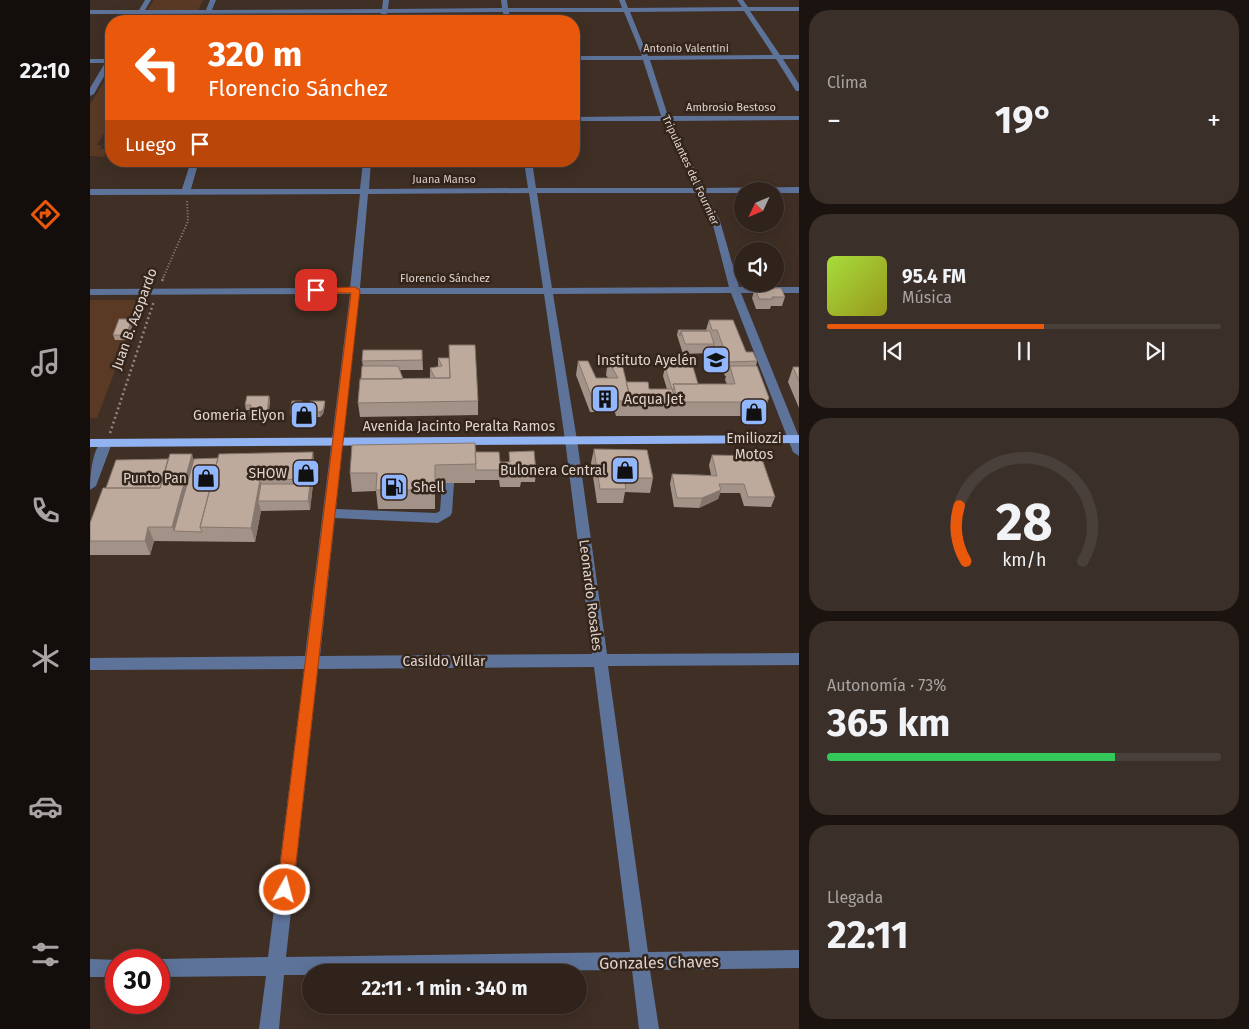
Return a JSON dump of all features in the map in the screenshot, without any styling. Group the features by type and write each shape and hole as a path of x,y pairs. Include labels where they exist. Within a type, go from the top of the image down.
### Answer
{"main road":[{"name":"Avenida Jacinto Peralta Ramos","path":"90,443 796,439"}],"street":[{"path":"139,15 148,0"},
{"path":"208,12 213,0"},
{"path":"385,15 386,0"},
{"path":"504,0 506,15"},
{"name":"Tripulantes del Fournier","path":"622,0 646,58 665,118 716,221 734,286"},
{"path":"740,0 799,89"},
{"path":"90,12 208,12 264,8 385,10 799,9"},
{"path":"262,15 264,8"},
{"name":"Antonio Valentini","path":"580,58 799,57"},
{"path":"90,60 105,60"},
{"path":"90,94 105,70"},
{"name":"Ambrosio Bestoso","path":"580,119 799,118"},
{"path":"186,191 193,167"},
{"path":"269,1029 338,442 367,167"},
{"name":"Leonardo Rosales","path":"529,167 571,440 650,1029"},
{"name":"Juana Manso","path":"90,192 799,190"},
{"name":"Florencio Sánchez","path":"90,292 734,290"},
{"name":"Florencio Sánchez","path":"784,290 799,290"},
{"name":"Tripulantes del Fournier","path":"736,292 796,439 799,452"},
{"path":"450,455 451,441"},
{"path":"90,486 106,443"},
{"path":"329,513 438,518 446,513 448,483"},
{"name":"Casildo Villar","path":"90,664 799,659"},
{"name":"Gonzales Chaves","path":"170,968 640,963 799,959"},
{"path":"90,968 105,968"}],"path":[{"name":"Juan B. Azopardo","path":"106,443 158,292 188,222 186,191"}],"shaded area":[{"path":"154,0 203,0 198,11 147,11"},
{"path":"145,14 183,14 182,15"},
{"path":"105,80 105,131 97,145 102,146 100,149 105,149 104,157 90,156 90,105"},
{"path":"90,300 142,300 97,418 90,418"}],"building":[{"path":"756,292 783,292 785,297 772,297 773,299 759,299"},
{"path":"119,319 132,319 126,335 113,335"},
{"path":"709,320 733,320 746,352 753,352 757,361 729,362 717,330 712,330"},
{"path":"678,330 707,331 681,331 680,336"},
{"path":"681,331 710,331 714,344 685,344"},
{"path":"449,345 475,345 478,401 358,403 360,379 450,378"},
{"path":"363,350 422,350 422,360 362,361"},
{"path":"438,358 449,358 450,378 435,378 430,368 442,366"},
{"path":"608,360 621,360 631,401 619,401 616,391 600,391 602,397 592,398 578,361 588,361 596,378 618,378"},
{"path":"362,366 398,366 403,379 361,379"},
{"path":"730,366 757,366 769,398 766,402 678,402 673,384 735,384"},
{"path":"665,367 693,367 698,384 673,384 675,389 672,389"},
{"path":"793,367 799,367 799,381"},
{"path":"626,382 648,382 649,389 672,389 677,406 630,406 631,401"},
{"path":"247,396 269,396 267,413 249,413 251,405 245,405"},
{"path":"292,401 302,401 302,406 309,406 310,401 325,401 323,410 319,412 290,413"},
{"path":"475,443 476,464 435,465 435,490 376,490 377,473 350,473 352,445"},
{"path":"594,449 647,450 653,478 624,478 626,489 600,489"},
{"path":"534,451 536,472 521,473 521,477 501,477 500,470 476,470 475,452 499,452 500,462 510,462 509,452"},
{"path":"313,452 309,479 260,480 251,528 200,527 219,454"},
{"path":"170,454 192,454 172,527 148,527 145,541 90,541 90,523 103,488 160,488"},
{"path":"712,455 761,456 775,497 748,497 744,484 719,484 721,490 702,498 677,498 672,474 717,476"},
{"path":"218,458 200,527 202,532 174,531 194,459"},
{"path":"168,459 160,488 106,488 116,460"},
{"path":"261,484 310,484 308,501 258,501"}],"place":[{"name":"Instituto Ayelén","path":"716,360"},
{"name":"Acqua Jet","path":"605,399"},
{"name":"Emiliozzi Motos","path":"754,412"},
{"name":"Gomeria Elyon","path":"304,415"},
{"name":"Bulonera Central","path":"625,470"},
{"name":"SHOW","path":"306,473"},
{"name":"Punto Pan","path":"206,478"},
{"name":"Shell","path":"394,487"}],"route":[{"path":"285,890 355,290 316,290"}]}
